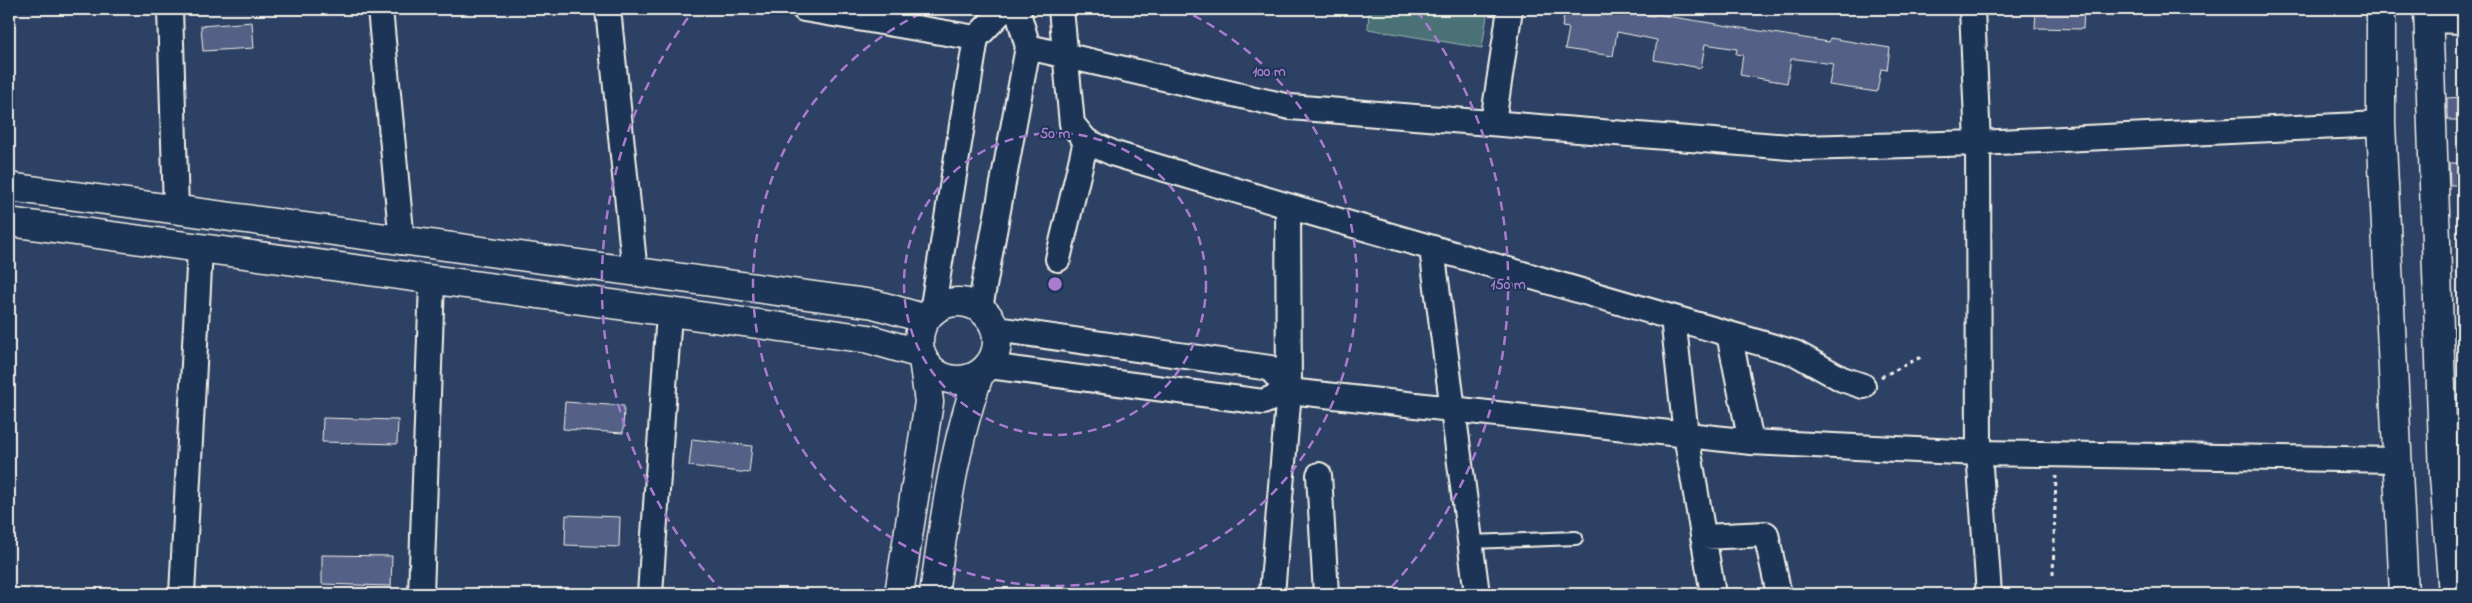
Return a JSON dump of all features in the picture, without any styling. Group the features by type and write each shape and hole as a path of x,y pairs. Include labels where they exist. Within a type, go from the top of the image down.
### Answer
{"street":[{"path":"170,9 176,210"},
{"path":"380,9 402,242"},
{"path":"608,9 634,273"},
{"path":"804,9 894,17 976,38"},
{"path":"898,594 929,402 919,334 929,316 976,38 1004,9"},
{"path":"934,594 944,525 969,403 984,370 996,355 998,342 988,318 1028,47 1017,9"},
{"path":"1061,9 1072,124 1086,141 1114,154 1432,249 1795,354 1842,379 1863,386"},
{"path":"1493,122 1510,9"},
{"path":"1972,9 1978,143 1979,453 1989,594"},
{"path":"2380,9 2381,124 2404,594"},
{"path":"2453,594 2456,526 2454,476 2428,14 2463,21"},
{"path":"1028,47 1290,107 1802,148 1978,143 2381,124"},
{"path":"1058,259 1086,141"},
{"path":"9,187 402,242 874,304 929,316"},
{"path":"1272,594 1290,391 1288,206"},
{"path":"9,222 868,339 922,356 936,373 954,380 967,380 984,370 1263,402 1290,391 1751,442 1979,453 2398,460"},
{"path":"182,594 200,249"},
{"path":"1432,249 1477,594"},
{"path":"421,594 432,281"},
{"path":"929,316 943,305 956,302 968,303 988,318 1270,368 1290,391"},
{"path":"650,594 669,313"},
{"path":"1673,318 1686,435 1713,594"},
{"path":"1729,334 1751,442"},
{"path":"1319,475 1326,594"},
{"path":"1703,537 1766,534 1780,594"}],"lane":[{"path":"1470,542 1576,538"}],"path":[{"path":"1863,386 1921,357"},
{"path":"2053,575 2056,455"}],"green space":[{"path":"1369,9 1488,9 1482,48 1368,29"}],"building":[{"path":"1565,9 1609,9 1654,16 1654,14 1829,42 1830,38 1890,48 1887,70 1881,69 1877,92 1829,85 1833,64 1797,59 1791,59 1787,83 1740,75 1743,55 1736,54 1737,49 1705,44 1701,68 1654,60 1657,40 1617,32 1613,56 1565,49 1569,28 1562,27"},
{"path":"2036,9 2084,9 2083,29 2035,28"},
{"path":"252,22 254,48 203,51 201,26"},
{"path":"2463,97 2463,120 2447,120 2447,98"},
{"path":"2449,163 2463,163 2463,185 2450,185"},
{"path":"565,402 624,406 623,433 563,429"},
{"path":"323,418 398,420 397,444 322,442"},
{"path":"692,439 752,446 749,473 689,466"},
{"path":"566,515 620,517 619,547 565,545"},
{"path":"322,555 392,556 391,586 322,584"}]}
